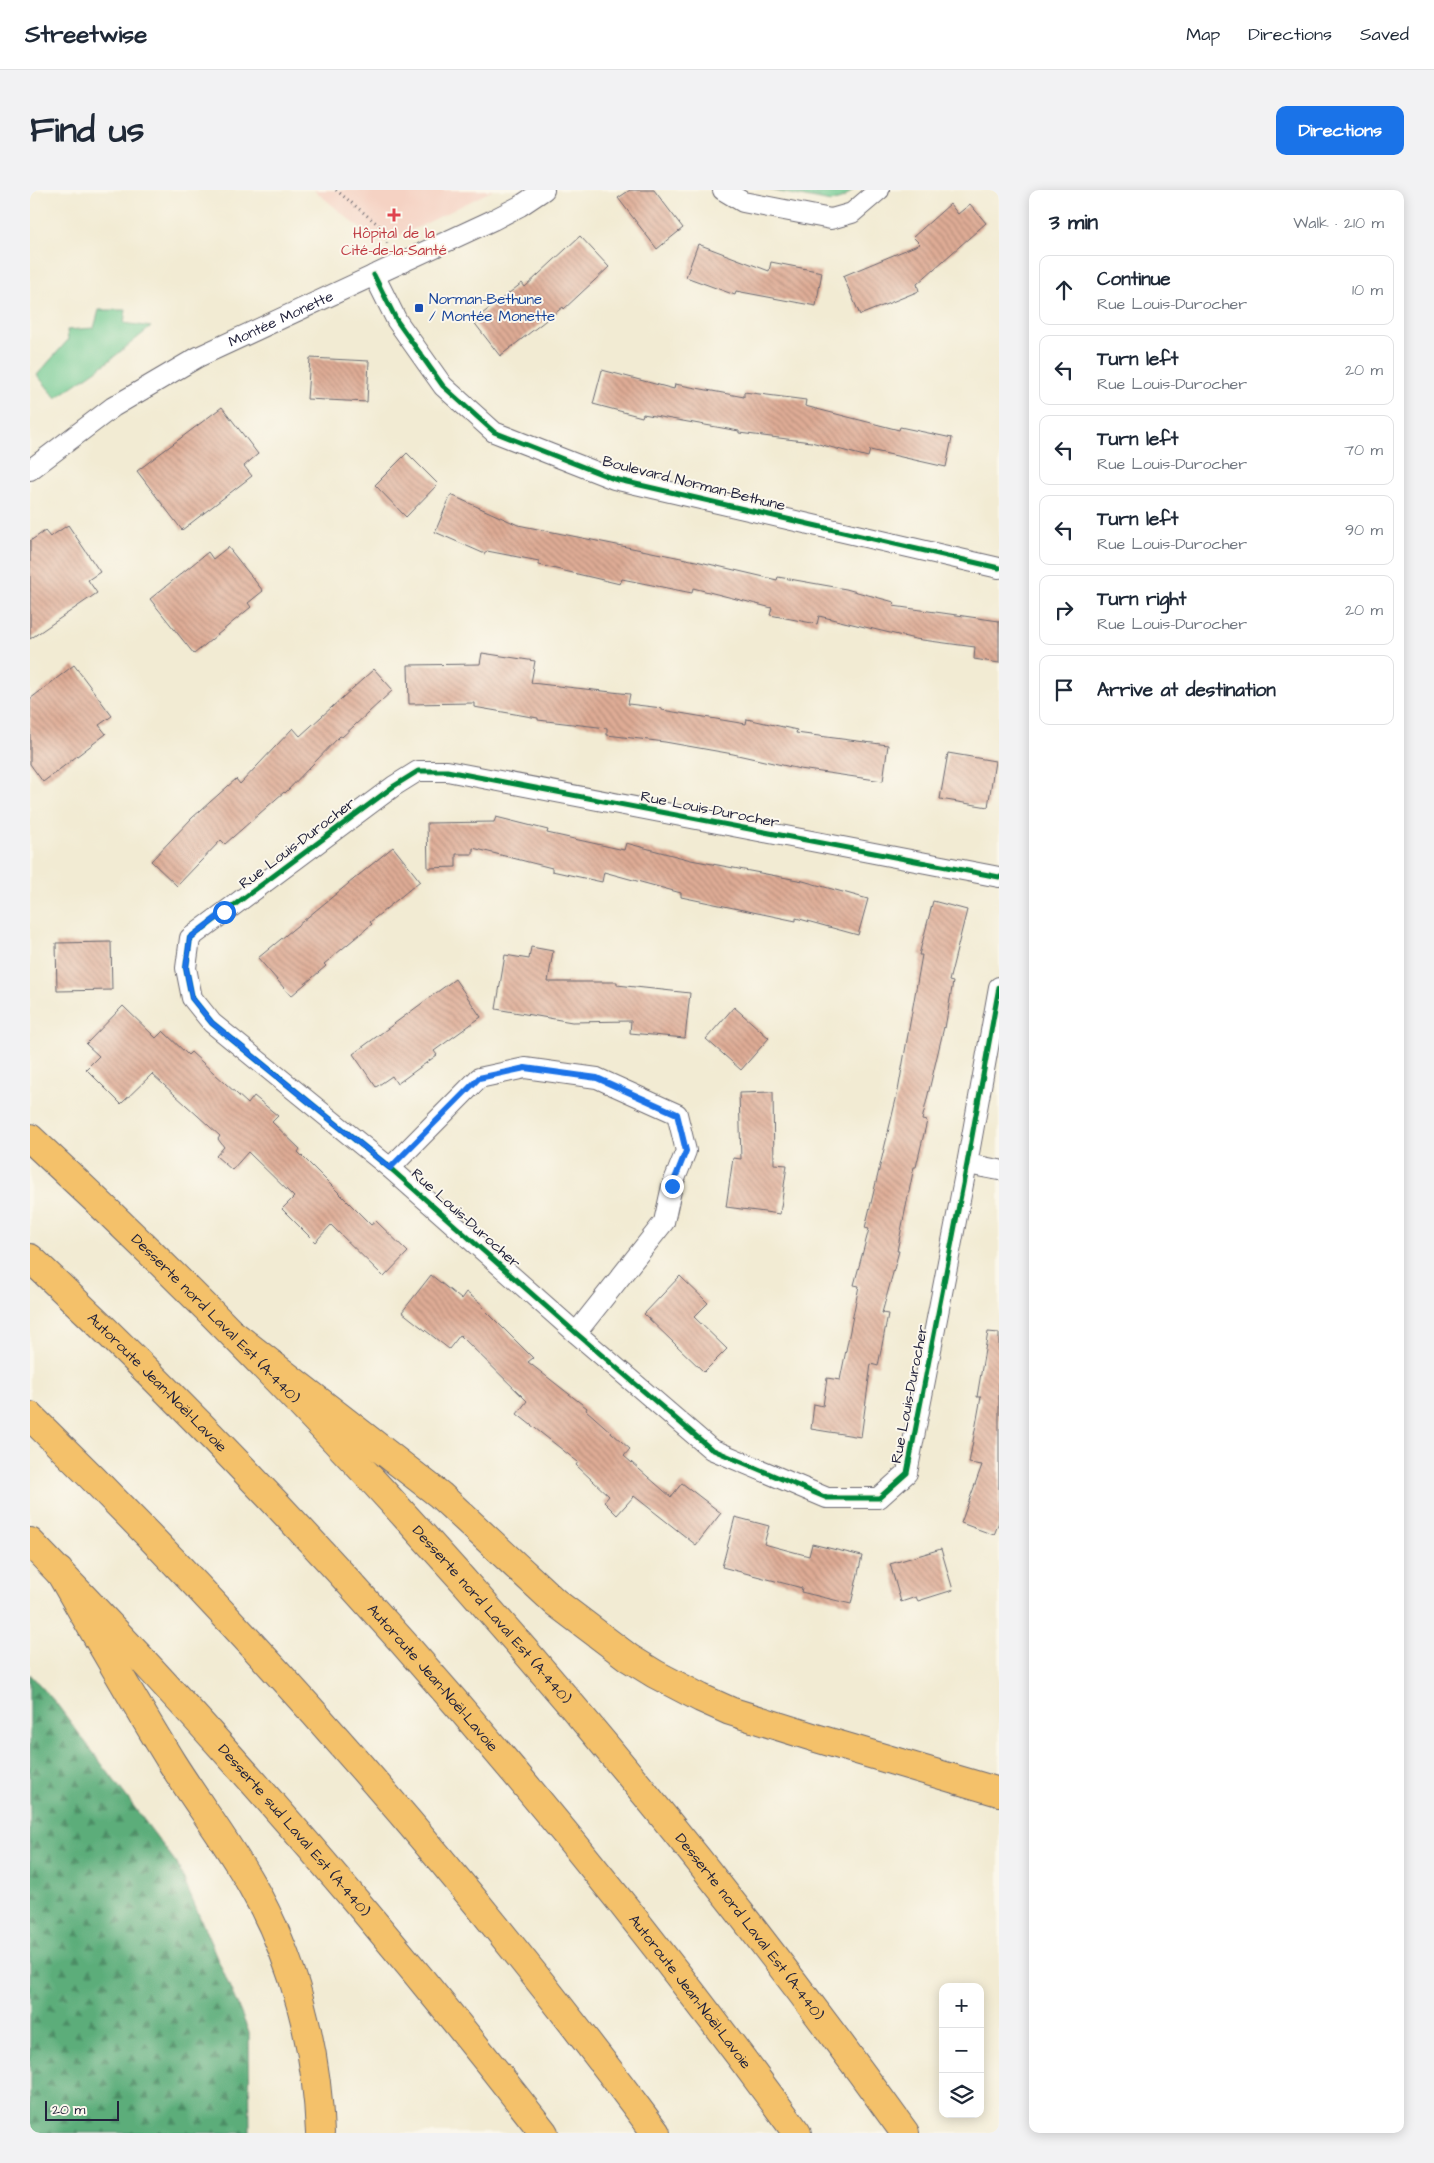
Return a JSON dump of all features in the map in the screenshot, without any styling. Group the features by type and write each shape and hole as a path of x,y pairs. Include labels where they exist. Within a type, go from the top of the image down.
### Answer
{"highway":[{"name":"Desserte nord Laval Est (A-440)","path":"30,1138 109,1212 233,1334 408,1519 566,1699 731,1900 905,2133"},
{"name":"Autoroute Jean-Noël-Lavoie","path":"30,1258 236,1462 392,1631 516,1775 614,1894 728,2040 797,2133"},
{"path":"233,1334 440,1496 555,1602 604,1640 646,1668 701,1698 730,1710 816,1738 999,1792"},
{"path":"30,1416 158,1545 339,1743 429,1846 656,2133"},
{"name":"Desserte sud Laval Est (A-440)","path":"30,1542 189,1709 302,1835 404,1956 544,2133"},
{"path":"59,1571 173,1765 225,1841 264,1908 287,1962 304,2017 316,2078 320,2133"}],"street":[{"name":"Montée Monette","path":"30,470 113,408 198,357 507,213 544,190"},
{"path":"723,190 743,202 831,219 852,213 879,190"},
{"name":"Boulevard Norman-Bethune","path":"374,275 397,321 443,386 494,432 614,479 999,568"},
{"name":"Rue Louis-Durocher","path":"999,877 447,771 418,771 394,786 190,938 186,968 192,998 212,1023 390,1168 576,1334 711,1449 827,1498 879,1498 906,1473 967,1164 999,987"},
{"name":"Rue Louis-Durocher","path":"390,1168 479,1078 525,1068 597,1078 677,1114 686,1151 672,1186 664,1222 576,1334"},
{"path":"967,1164 999,1170"}],"path":[{"path":"340,191 381,227 388,245"}],"shaded area":[{"name":"Hôpital de la Cité-de-la-Santé","path":"314,190 493,190 421,226 379,244"}],"green space":[{"path":"770,190 853,190 844,198 831,202"},
{"path":"99,310 126,310 124,323 151,327 105,364 56,398 37,375 68,340 67,330 94,328"},
{"path":"30,1674 56,1703 177,1864 249,2032 250,2133 30,2133"}],"building":[{"path":"630,190 654,190 683,228 657,249 618,198"},
{"path":"950,204 958,214 970,204 986,223 917,284 919,291 860,315 843,276 920,244 913,237"},
{"path":"580,236 609,267 564,309 563,307 500,356 473,321 522,283 525,287"},
{"path":"698,244 769,271 771,262 822,272 816,306 736,291 735,295 686,277"},
{"path":"310,358 369,361 367,402 307,399"},
{"path":"602,370 674,389 675,384 744,397 744,392 806,400 805,406 899,430 900,427 952,438 946,467 870,450 868,457 811,442 739,433 739,431 643,414 642,417 593,404"},
{"path":"222,407 258,454 244,466 252,476 182,530 137,471"},
{"path":"407,453 438,484 406,517 375,485"},
{"path":"451,495 518,525 696,561 777,580 778,577 846,589 894,602 893,606 999,621 999,663 974,659 975,647 915,639 819,616 817,624 770,615 772,608 693,588 692,593 622,579 620,584 539,565 539,561 487,551 485,554 435,532"},
{"path":"68,525 100,572 88,580 97,593 30,639 30,541 45,531 50,537"},
{"path":"228,547 263,591 248,603 251,607 194,654 150,599 208,552 213,559"},
{"path":"482,653 535,661 531,683 630,694 628,704 662,708 662,710 746,724 747,719 797,730 796,733 888,745 883,781 800,769 733,754 665,742 607,735 607,728 538,720 538,718 474,707 474,703 409,704 408,665 480,664"},
{"path":"74,665 112,716 99,725 106,734 43,782 30,764 30,699"},
{"path":"374,669 393,690 342,737 340,736 285,793 225,844 221,840 177,886 151,861 192,818 236,779 240,784 293,728 300,736"},
{"path":"948,753 995,761 988,807 940,799"},
{"path":"496,817 548,830 547,833 624,850 626,843 691,860 803,881 868,899 858,935 796,918 796,921 681,897 681,893 604,872 602,882 552,871 552,868 473,848 473,854 456,854 456,867 428,868 427,823 494,822"},
{"path":"393,847 420,881 370,922 372,924 324,964 326,966 291,996 258,958"},
{"path":"933,901 967,910 949,981 953,982 945,1028 922,1120 927,1121 916,1167 914,1167 897,1251 899,1251 882,1313 888,1314 878,1366 871,1364 861,1437 811,1429 814,1404 823,1406 827,1378 840,1380 859,1286 854,1285 869,1229 865,1228 898,1091 922,955 919,955"},
{"path":"111,942 112,990 57,991 56,943"},
{"path":"531,947 553,951 548,982 617,982 617,985 690,993 685,1038 630,1033 631,1021 572,1022 496,1009 505,955 529,959"},
{"path":"455,979 481,1017 434,1051 437,1055 397,1084 392,1076 376,1087 353,1054"},
{"path":"123,1006 156,1038 163,1031 188,1055 191,1052 248,1104 254,1096 278,1116 272,1122 300,1149 298,1152 371,1225 376,1221 408,1252 384,1277 331,1225 315,1242 282,1209 294,1197 248,1152 232,1170 216,1156 224,1147 218,1139 220,1136 152,1074 121,1104 86,1069 99,1056 86,1044"},
{"path":"734,1007 769,1038 741,1070 706,1039"},
{"path":"773,1092 774,1164 787,1165 780,1214 726,1207 733,1158 741,1159 739,1093"},
{"path":"431,1275 461,1299 466,1292 483,1305 482,1307 533,1358 528,1362 587,1408 586,1410 630,1449 624,1456 671,1497 682,1483 721,1513 696,1545 634,1496 617,1515 604,1502 609,1496 576,1465 578,1462 517,1414 527,1401 460,1335 449,1349 402,1312"},
{"path":"680,1276 708,1303 694,1317 727,1349 704,1372 644,1314"},
{"path":"988,1332 999,1333 999,1522 994,1535 961,1523 982,1465 969,1463 981,1397 977,1397"},
{"path":"735,1517 769,1526 764,1544 809,1556 812,1544 862,1556 851,1604 801,1592 802,1588 722,1567"},
{"path":"941,1549 953,1590 918,1601 916,1597 901,1602 890,1564"}],"cycle path":[{"path":"374,275 397,321 443,386 494,432 614,479 999,568"},
{"path":"999,877 447,771 418,771 394,786 190,938 186,968 192,998 212,1023 390,1168 576,1333 711,1449 827,1498 879,1498 907,1473 999,987"}],"place":[{"name":"Hôpital de la Cité-de-la-Santé","path":"394,215"},
{"name":"Norman-Bethune / Montée Monette","path":"419,308"}],"route":[{"path":"224,912 190,938 186,968 192,998 212,1023 390,1168 479,1078 525,1068 597,1078 677,1114 686,1151 672,1186"}]}
